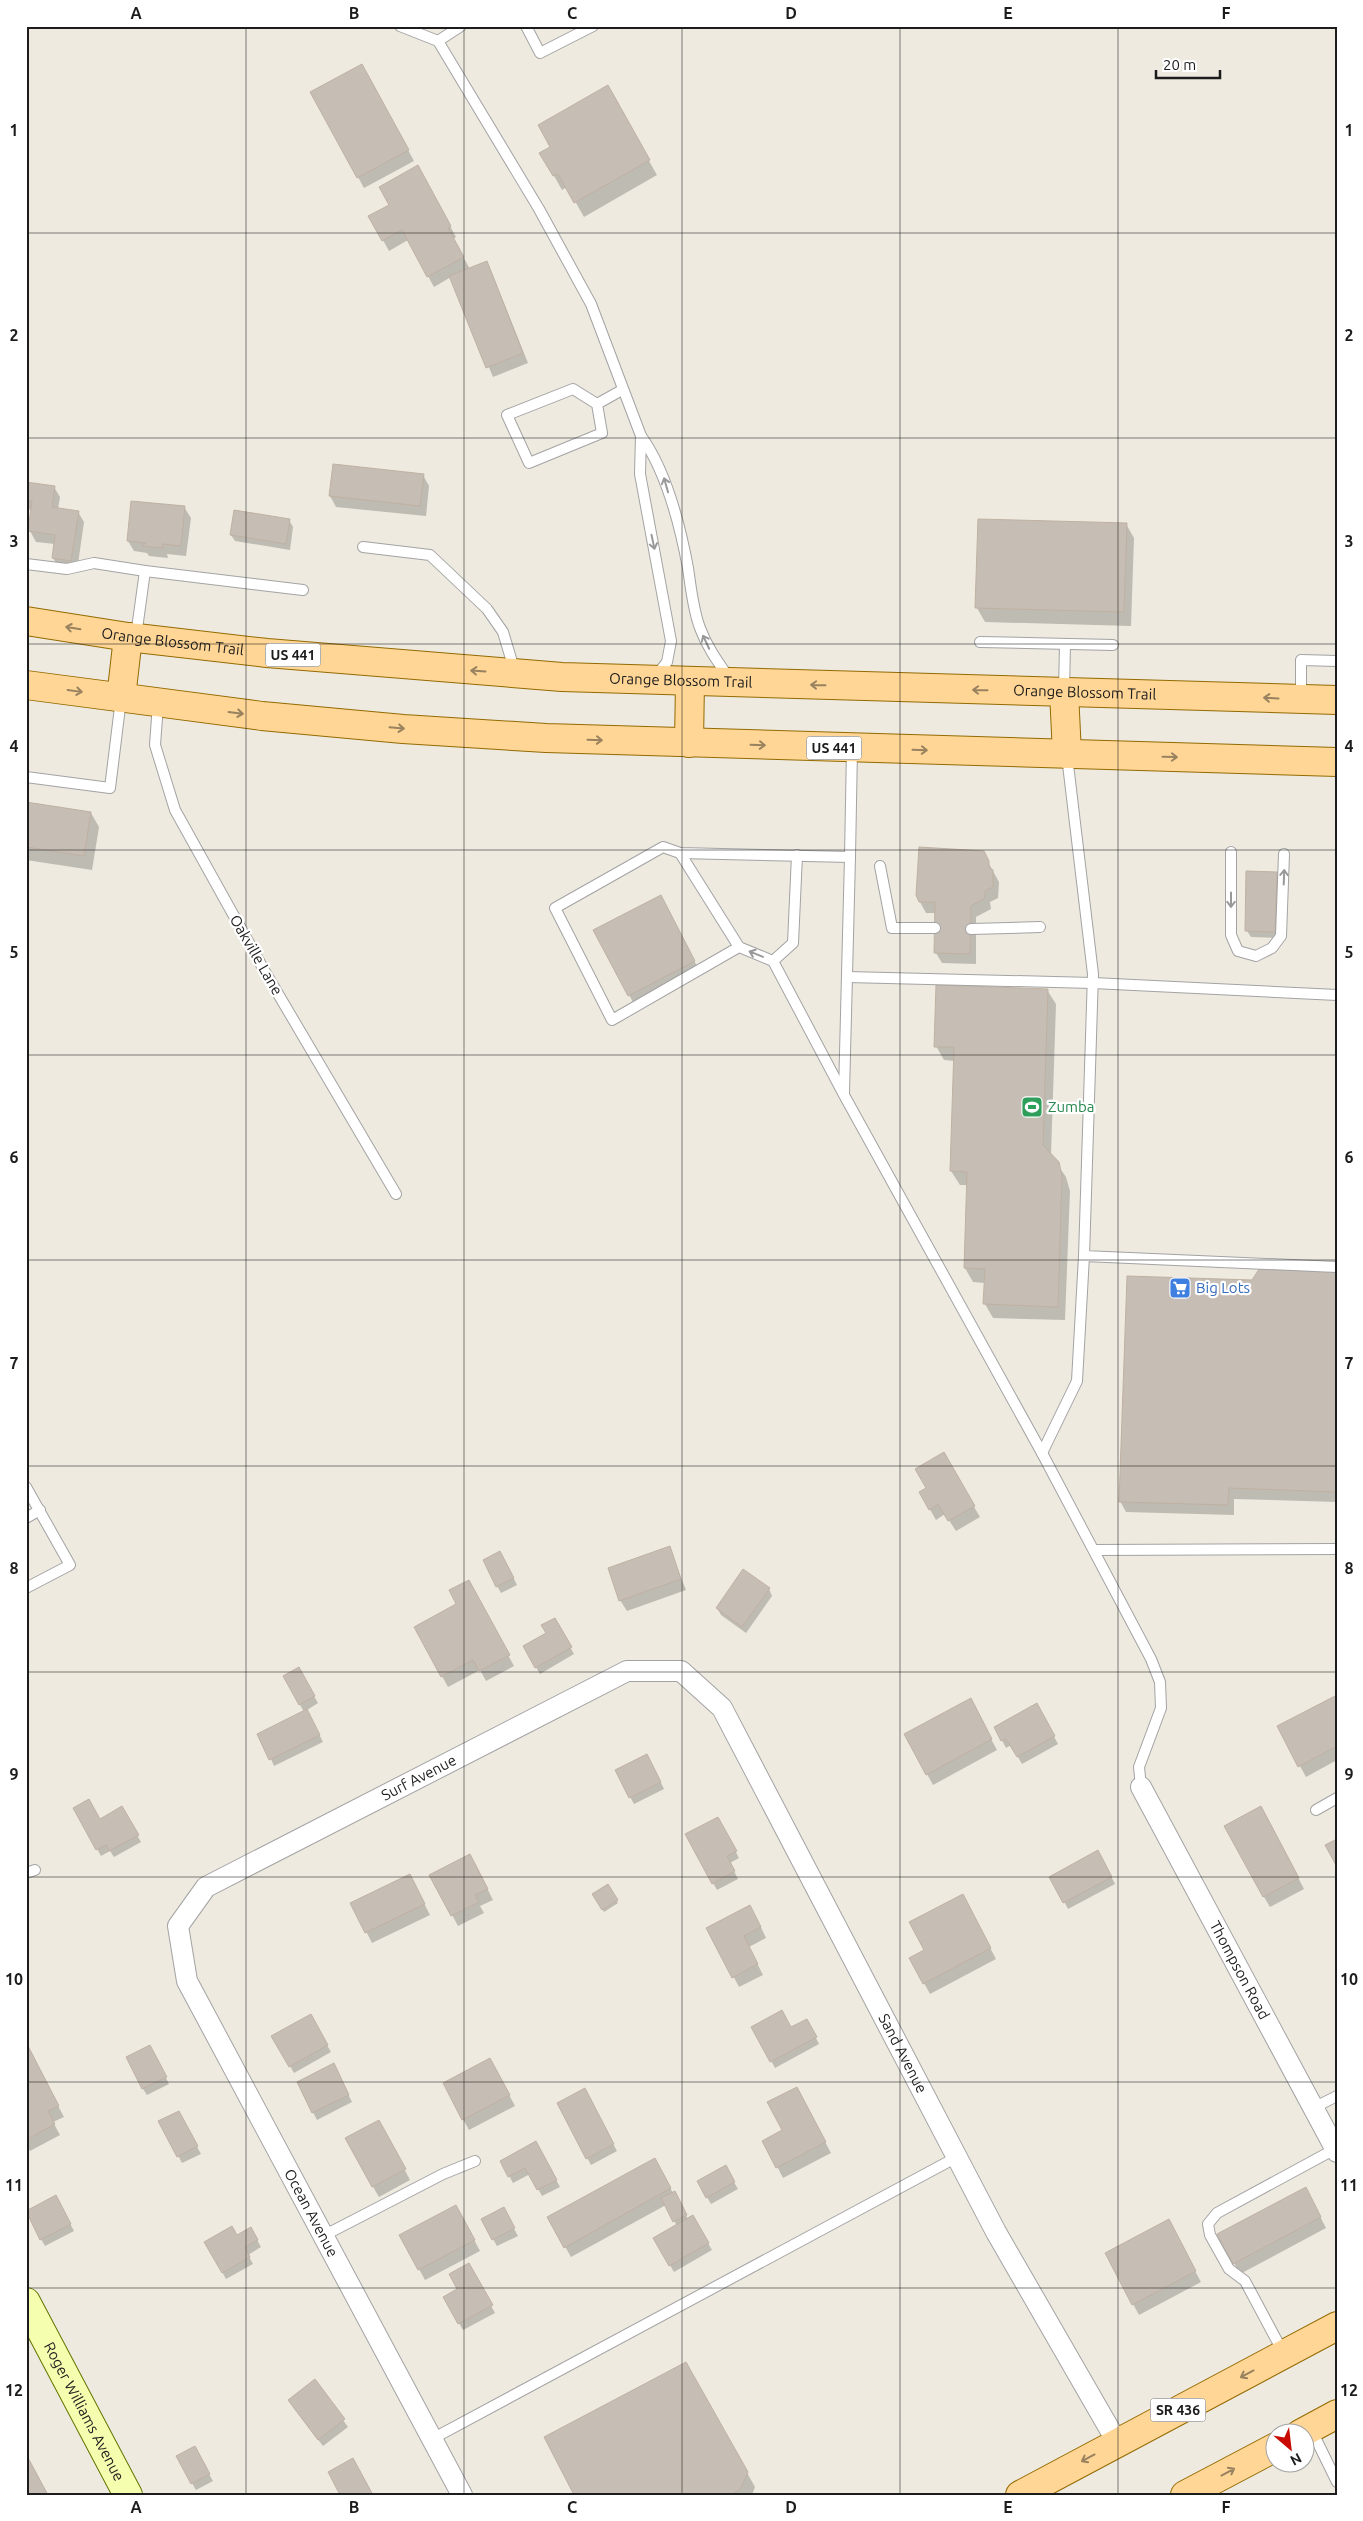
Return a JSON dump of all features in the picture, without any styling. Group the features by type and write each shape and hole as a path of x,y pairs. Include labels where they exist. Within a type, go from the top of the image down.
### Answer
{"main road":[{"name":"Orange Blossom Trail","path":"26,621 132,637 286,655 515,673 690,682 1337,700"},
{"path":"121,698 132,637"},
{"path":"689,744 690,682"},
{"name":"US 441","path":"26,684 262,716 402,729 546,738 689,744 1337,762"},
{"path":"1064,692 1067,754"},
{"name":"SR 436","path":"1020,2495 1116,2442 1337,2326"},
{"path":"1316,2425 1337,2414"},
{"path":"1185,2495 1266,2452"}],"street":[{"name":"Surf Avenue","path":"178,1926 206,1887 619,1676 627,1672 681,1671"},
{"name":"Sand Avenue","path":"681,1671 722,1708 996,2232 1116,2442"},
{"name":"Thompson Road","path":"1141,1787 1336,2150"},
{"name":"Ocean Avenue","path":"178,1926 187,1981 462,2495"},
{"name":"Roger Williams Avenue","path":"26,2302 128,2495"}],"lane":[{"path":"400,26 438,41 539,209 591,304 641,436 652,450 664,477 686,562 700,628 712,653 732,683"},
{"path":"438,41 461,26"},
{"path":"526,26 540,53 593,26"},
{"path":"573,389 597,404 602,433 529,463 507,415 573,389"},
{"path":"597,404 622,390"},
{"path":"641,436 640,474 671,641 667,662 653,680"},
{"path":"363,547 430,555 488,609 503,632 515,673"},
{"path":"26,564 67,569 94,563 303,590"},
{"path":"132,637 145,571"},
{"path":"980,642 1113,645"},
{"path":"1064,692 1065,644"},
{"path":"1301,699 1301,660 1337,661"},
{"path":"26,777 110,788 121,698"},
{"name":"Oakville Lane","path":"159,703 155,745 175,810 264,970 396,1194"},
{"path":"844,1095 852,748"},
{"path":"1042,1453 1077,1381 1084,1256 1093,983 1067,754"},
{"path":"739,947 612,1020 555,908 663,847 680,853 850,857"},
{"path":"1231,852 1231,935 1238,950 1256,956 1272,948 1281,936 1284,854"},
{"path":"680,853 739,947 773,961 844,1095 1042,1453 1151,1659 1160,1682 1161,1708 1139,1767 1141,1787"},
{"path":"773,961 792,943 797,856"},
{"path":"880,866 892,928 935,928"},
{"path":"970,929 1040,927"},
{"path":"847,977 1093,983 1337,995"},
{"path":"1084,1256 1337,1268"},
{"path":"26,1487 70,1565 26,1588"},
{"path":"26,1518 40,1510"},
{"path":"1094,1550 1337,1549"},
{"path":"1316,1810 1337,1798"},
{"path":"1313,2108 1337,2096"},
{"path":"1284,2354 1245,2281 1229,2270 1210,2235 1208,2224 1217,2213 1336,2150"},
{"path":"432,2439 957,2157"},
{"path":"323,2236 443,2174 475,2161"},
{"path":"1316,2449 1337,2482"}],"building":[{"path":"362,64 409,150 357,178 310,92"},
{"path":"608,85 650,160 574,203 558,174 553,176 539,153 550,147 538,125"},
{"path":"418,165 451,226 448,228 464,257 427,277 402,230 382,241 368,216 389,205 379,187"},
{"path":"487,261 523,353 486,368 449,276"},
{"path":"333,464 424,474 420,506 329,496"},
{"path":"26,482 55,486 52,507 79,511 71,561 52,558 55,535 28,531 32,501 26,500"},
{"path":"131,501 185,506 181,546 162,544 163,548 142,546 146,543 127,541"},
{"path":"234,510 290,519 286,544 230,535"},
{"path":"978,519 1127,523 1124,612 975,608"},
{"path":"26,802 91,812 84,856 26,847"},
{"path":"919,847 984,851 989,861 989,867 993,870 993,887 985,891 985,898 971,906 970,954 934,953 935,902 919,902 916,895"},
{"path":"1246,871 1277,872 1275,932 1245,931"},
{"path":"661,895 695,961 628,996 593,930"},
{"path":"936,985 1048,989 1043,1145 1059,1162 1062,1176 1058,1307 983,1304 985,1269 964,1268 967,1172 950,1171 954,1047 934,1047"},
{"path":"1261,1266 1337,1268 1337,1492 1229,1488 1228,1505 1119,1502 1127,1276 1252,1280"},
{"path":"944,1452 975,1506 948,1521 938,1504 929,1510 919,1492 926,1488 915,1469"},
{"path":"670,1546 681,1579 619,1601 608,1568"},
{"path":"500,1551 514,1578 496,1587 483,1560"},
{"path":"743,1569 770,1588 742,1627 716,1608"},
{"path":"469,1580 510,1655 479,1671 473,1660 441,1677 414,1627 456,1604 449,1590"},
{"path":"555,1618 572,1647 535,1668 523,1646 546,1633 541,1625"},
{"path":"299,1667 315,1696 299,1705 283,1676"},
{"path":"1337,1695 1337,1746 1298,1767 1277,1726"},
{"path":"971,1698 992,1739 926,1775 904,1734"},
{"path":"1037,1703 1055,1736 1017,1757 1006,1739 1001,1741 994,1727"},
{"path":"307,1709 320,1735 269,1760 257,1734"},
{"path":"647,1754 661,1782 629,1798 615,1770"},
{"path":"89,1799 100,1819 122,1806 139,1835 109,1851 106,1845 96,1850 73,1808"},
{"path":"1261,1806 1299,1878 1263,1897 1224,1826"},
{"path":"718,1817 737,1851 727,1856 735,1871 712,1884 685,1834"},
{"path":"1337,1839 1337,1867 1325,1845"},
{"path":"1098,1850 1112,1877 1063,1903 1049,1877"},
{"path":"470,1854 488,1889 475,1895 479,1902 451,1916 429,1875"},
{"path":"410,1874 425,1904 365,1933 350,1903"},
{"path":"608,1884 618,1900 602,1910 592,1894"},
{"path":"963,1894 991,1948 923,1984 909,1958 924,1950 909,1922"},
{"path":"750,1905 761,1927 744,1936 758,1964 732,1978 706,1928"},
{"path":"782,2010 791,2027 807,2019 817,2037 770,2062 751,2027"},
{"path":"311,2014 328,2045 289,2067 271,2036"},
{"path":"27,2044 59,2106 48,2111 55,2124 26,2140"},
{"path":"150,2045 167,2077 142,2089 126,2057"},
{"path":"490,2058 510,2095 462,2120 443,2083"},
{"path":"334,2063 349,2095 312,2113 297,2082"},
{"path":"797,2087 826,2142 776,2168 762,2141 782,2130 767,2102"},
{"path":"585,2088 614,2144 586,2159 557,2103"},
{"path":"179,2111 198,2146 177,2157 158,2121"},
{"path":"379,2120 406,2169 372,2187 345,2138"},
{"path":"536,2141 557,2180 537,2190 525,2168 508,2177 500,2161"},
{"path":"655,2158 671,2188 564,2248 547,2217"},
{"path":"726,2165 735,2182 706,2198 697,2181"},
{"path":"1306,2187 1321,2217 1233,2264 1217,2234"},
{"path":"675,2191 687,2215 673,2222 661,2198"},
{"path":"56,2195 71,2224 40,2240 26,2211"},
{"path":"456,2205 475,2240 418,2270 399,2235"},
{"path":"504,2207 515,2228 492,2240 481,2219"},
{"path":"693,2215 709,2243 669,2266 653,2238"},
{"path":"1169,2219 1196,2271 1132,2305 1105,2253"},
{"path":"232,2226 237,2235 251,2227 258,2240 245,2247 250,2257 222,2273 204,2242"},
{"path":"469,2263 493,2305 458,2324 443,2297 457,2289 449,2274"},
{"path":"686,2362 748,2472 740,2490 730,2495 574,2495 544,2437"},
{"path":"315,2379 345,2419 318,2440 288,2400"},
{"path":"195,2446 210,2474 191,2484 176,2456"},
{"path":"26,2454 48,2495 26,2495"},
{"path":"353,2458 373,2495 340,2495 328,2472"}],"place":[{"name":"Zumba","path":"1032,1107"},
{"name":"Big Lots","path":"1180,1288"}]}
